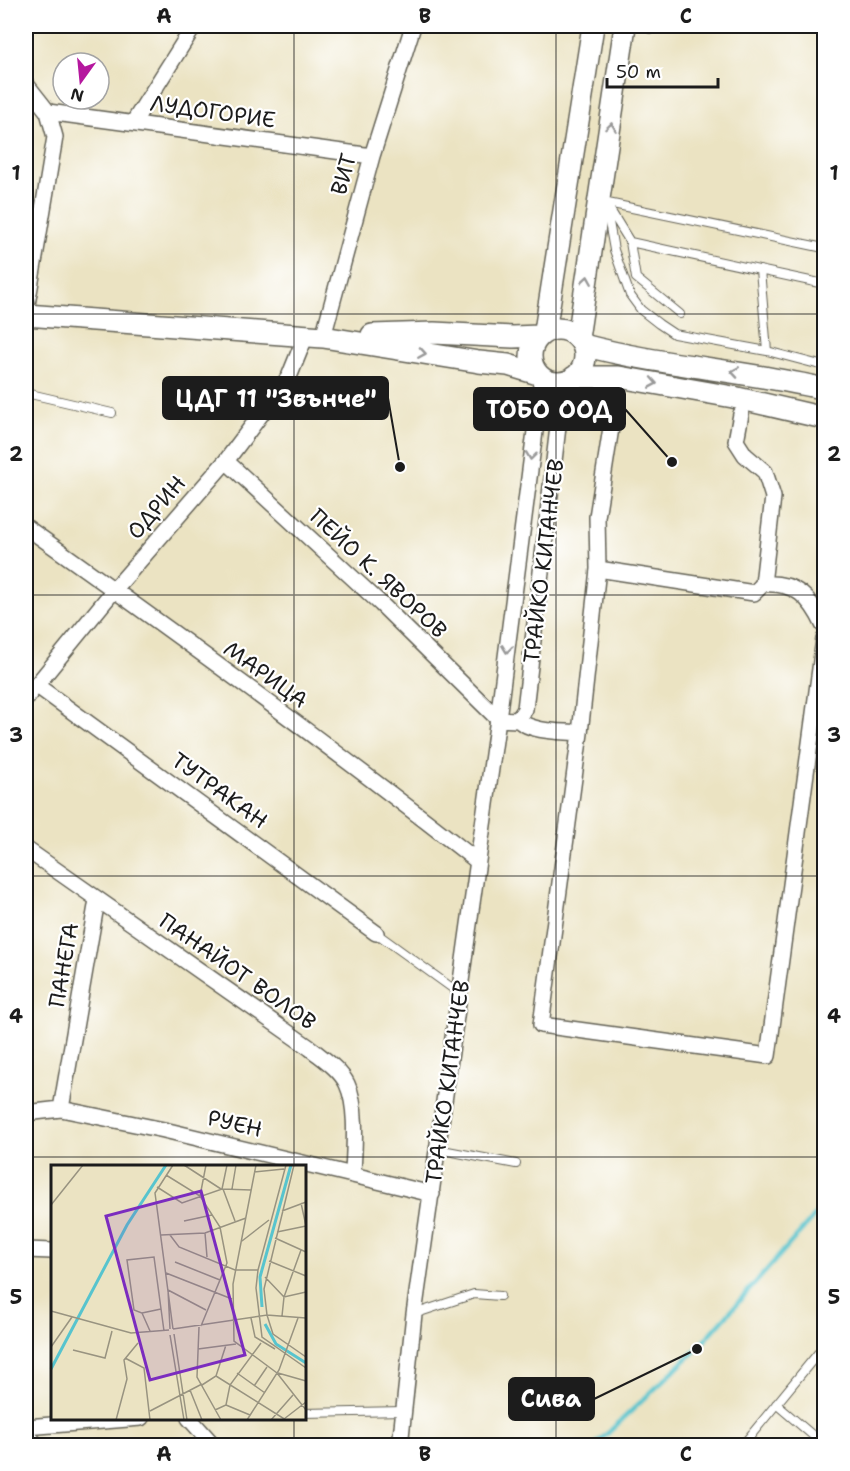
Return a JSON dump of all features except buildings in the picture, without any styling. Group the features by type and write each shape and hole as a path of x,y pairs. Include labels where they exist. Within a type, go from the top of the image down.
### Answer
{"main road":[{"path":"540,376 533,368 531,351 542,334 593,26"},
{"path":"571,379 584,363 580,342 602,202 625,26"},
{"path":"26,313 314,336 508,365 552,382 619,377 733,397 825,418"},
{"path":"314,336 434,333 513,337 563,329 580,342 616,354 793,381 825,389"}],"street":[{"path":"132,123 195,26"},
{"name":"ВИТ","path":"314,336 412,26"},
{"path":"26,84 48,112 55,137 26,313"},
{"name":"ЛУДОГОРИЕ","path":"48,112 372,156"},
{"name":"ОДРИН","path":"26,698 114,590 226,461 289,377 314,336"},
{"name":"ТРАЙКО КИТАНЧЕВ","path":"400,1446 414,1314 498,719 540,376"},
{"path":"619,377 597,517 598,569 580,733 541,1025 768,1056 825,639"},
{"name":"ТРАЙКО КИТАНЧЕВ","path":"518,720 525,709 561,401 571,379"},
{"path":"741,414 736,441 745,455 765,472 773,497 763,584"},
{"name":"ПЕЙО К. ЯВОРОВ","path":"226,461 381,604 498,719"},
{"name":"МАРИЦА","path":"26,527 404,803 477,861"},
{"path":"598,569 754,592 763,584 778,583 803,594 818,612 825,626"},
{"name":"ТУТРАКАН","path":"36,685 376,933"},
{"path":"498,719 518,720 534,729 580,733"},
{"name":"ПАНАЙОТ ВОЛОВ","path":"26,849 310,1048 338,1072 347,1084 354,1118 353,1173"},
{"name":"ПАНЕГА","path":"61,1108 97,900"},
{"name":"РУЕН","path":"26,1113 61,1108 353,1173 432,1194"},
{"path":"26,1250 51,1251"},
{"path":"26,1426 125,1420"},
{"path":"190,1420 214,1446"},
{"path":"26,1433 37,1446"}],"lane":[{"path":"815,26 825,28"},
{"path":"602,202 630,242 636,278 680,314"},
{"path":"602,202 825,248"},
{"path":"602,202 620,273 641,310 674,334 767,351 825,366"},
{"path":"630,242 825,284"},
{"path":"759,270 767,351"},
{"path":"26,393 112,413"},
{"path":"376,933 459,993"},
{"path":"437,1149 516,1164"},
{"path":"414,1314 474,1294 500,1296"},
{"path":"742,1446 825,1346"},
{"path":"776,1404 825,1445"},
{"path":"306,1413 404,1411"}],"waterway":[{"path":"594,1446 697,1349 824,1205"}],"place":[{"name":"ТОБО ООД","path":"672,462"},
{"name":"ЦДГ 11 \"Звънче\"","path":"400,467"},
{"name":"Сива","path":"697,1349"}]}
